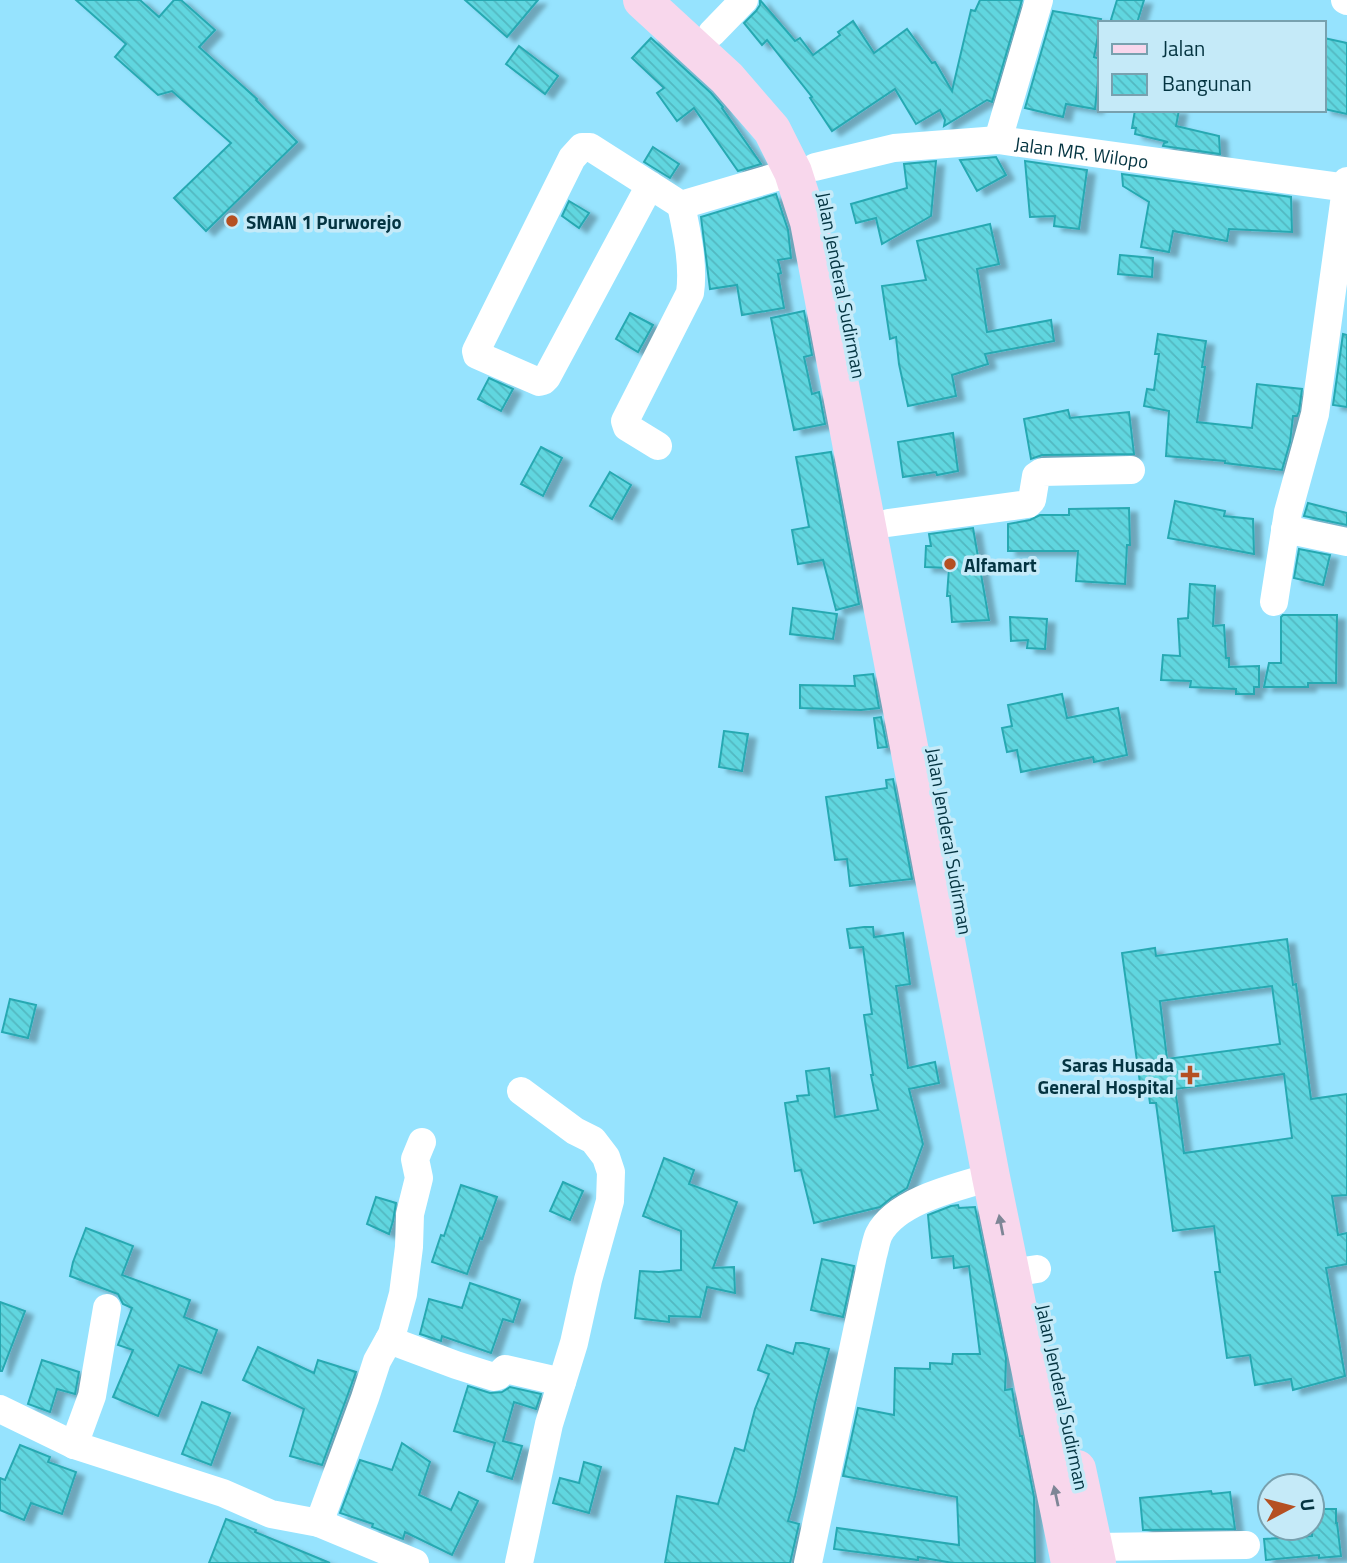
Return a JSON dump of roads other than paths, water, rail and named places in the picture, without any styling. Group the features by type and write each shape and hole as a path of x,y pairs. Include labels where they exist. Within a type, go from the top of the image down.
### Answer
{"main road":[{"path":"642,0 784,127"},
{"path":"676,0 779,102 784,127"},
{"name":"Jalan Jenderal Sudirman","path":"784,127 804,169 809,222 902,647 961,961 1056,1433 1087,1558"},
{"name":"Jalan Jenderal Sudirman","path":"804,169 820,176 830,215 888,523 902,647"},
{"name":"Jalan Jenderal Sudirman","path":"961,961 991,1177 1024,1271"}],"street":[{"path":"712,33 744,0"},
{"path":"998,140 1039,0"},
{"name":"Jalan MR. Wilopo","path":"681,205 804,169 894,148 998,140 1346,186"},
{"path":"650,185 611,261 543,381 539,382 481,359 475,351 572,159 579,149 590,147 650,185 681,205 692,281 690,293 625,421 627,427 657,446"},
{"path":"1275,602 1288,512 1336,341 1346,186"},
{"path":"888,523 1028,504 1032,500 1036,476 1042,472 1131,470"},
{"path":"1285,528 1347,542"},
{"path":"519,1563 549,1424 610,1201 611,1172 606,1157 593,1140 575,1131 521,1091"},
{"path":"319,1524 377,1361 392,1334 402,1294 409,1247 410,1214 419,1178 415,1159 422,1142"},
{"path":"808,1563 879,1233 890,1220 922,1198 991,1177"},
{"path":"74,1445 92,1396 107,1308"},
{"path":"389,1340 494,1377 505,1369 562,1382"},
{"path":"0,1409 74,1445 223,1493 271,1514 319,1524 415,1563"},
{"path":"1087,1558 1247,1545"}],"place":[{"name":"SMAN 1 Purworejo","path":"232,221"},
{"name":"Alfamart","path":"950,564"},
{"name":"Saras Husada General Hospital","path":"1190,1075"}]}
